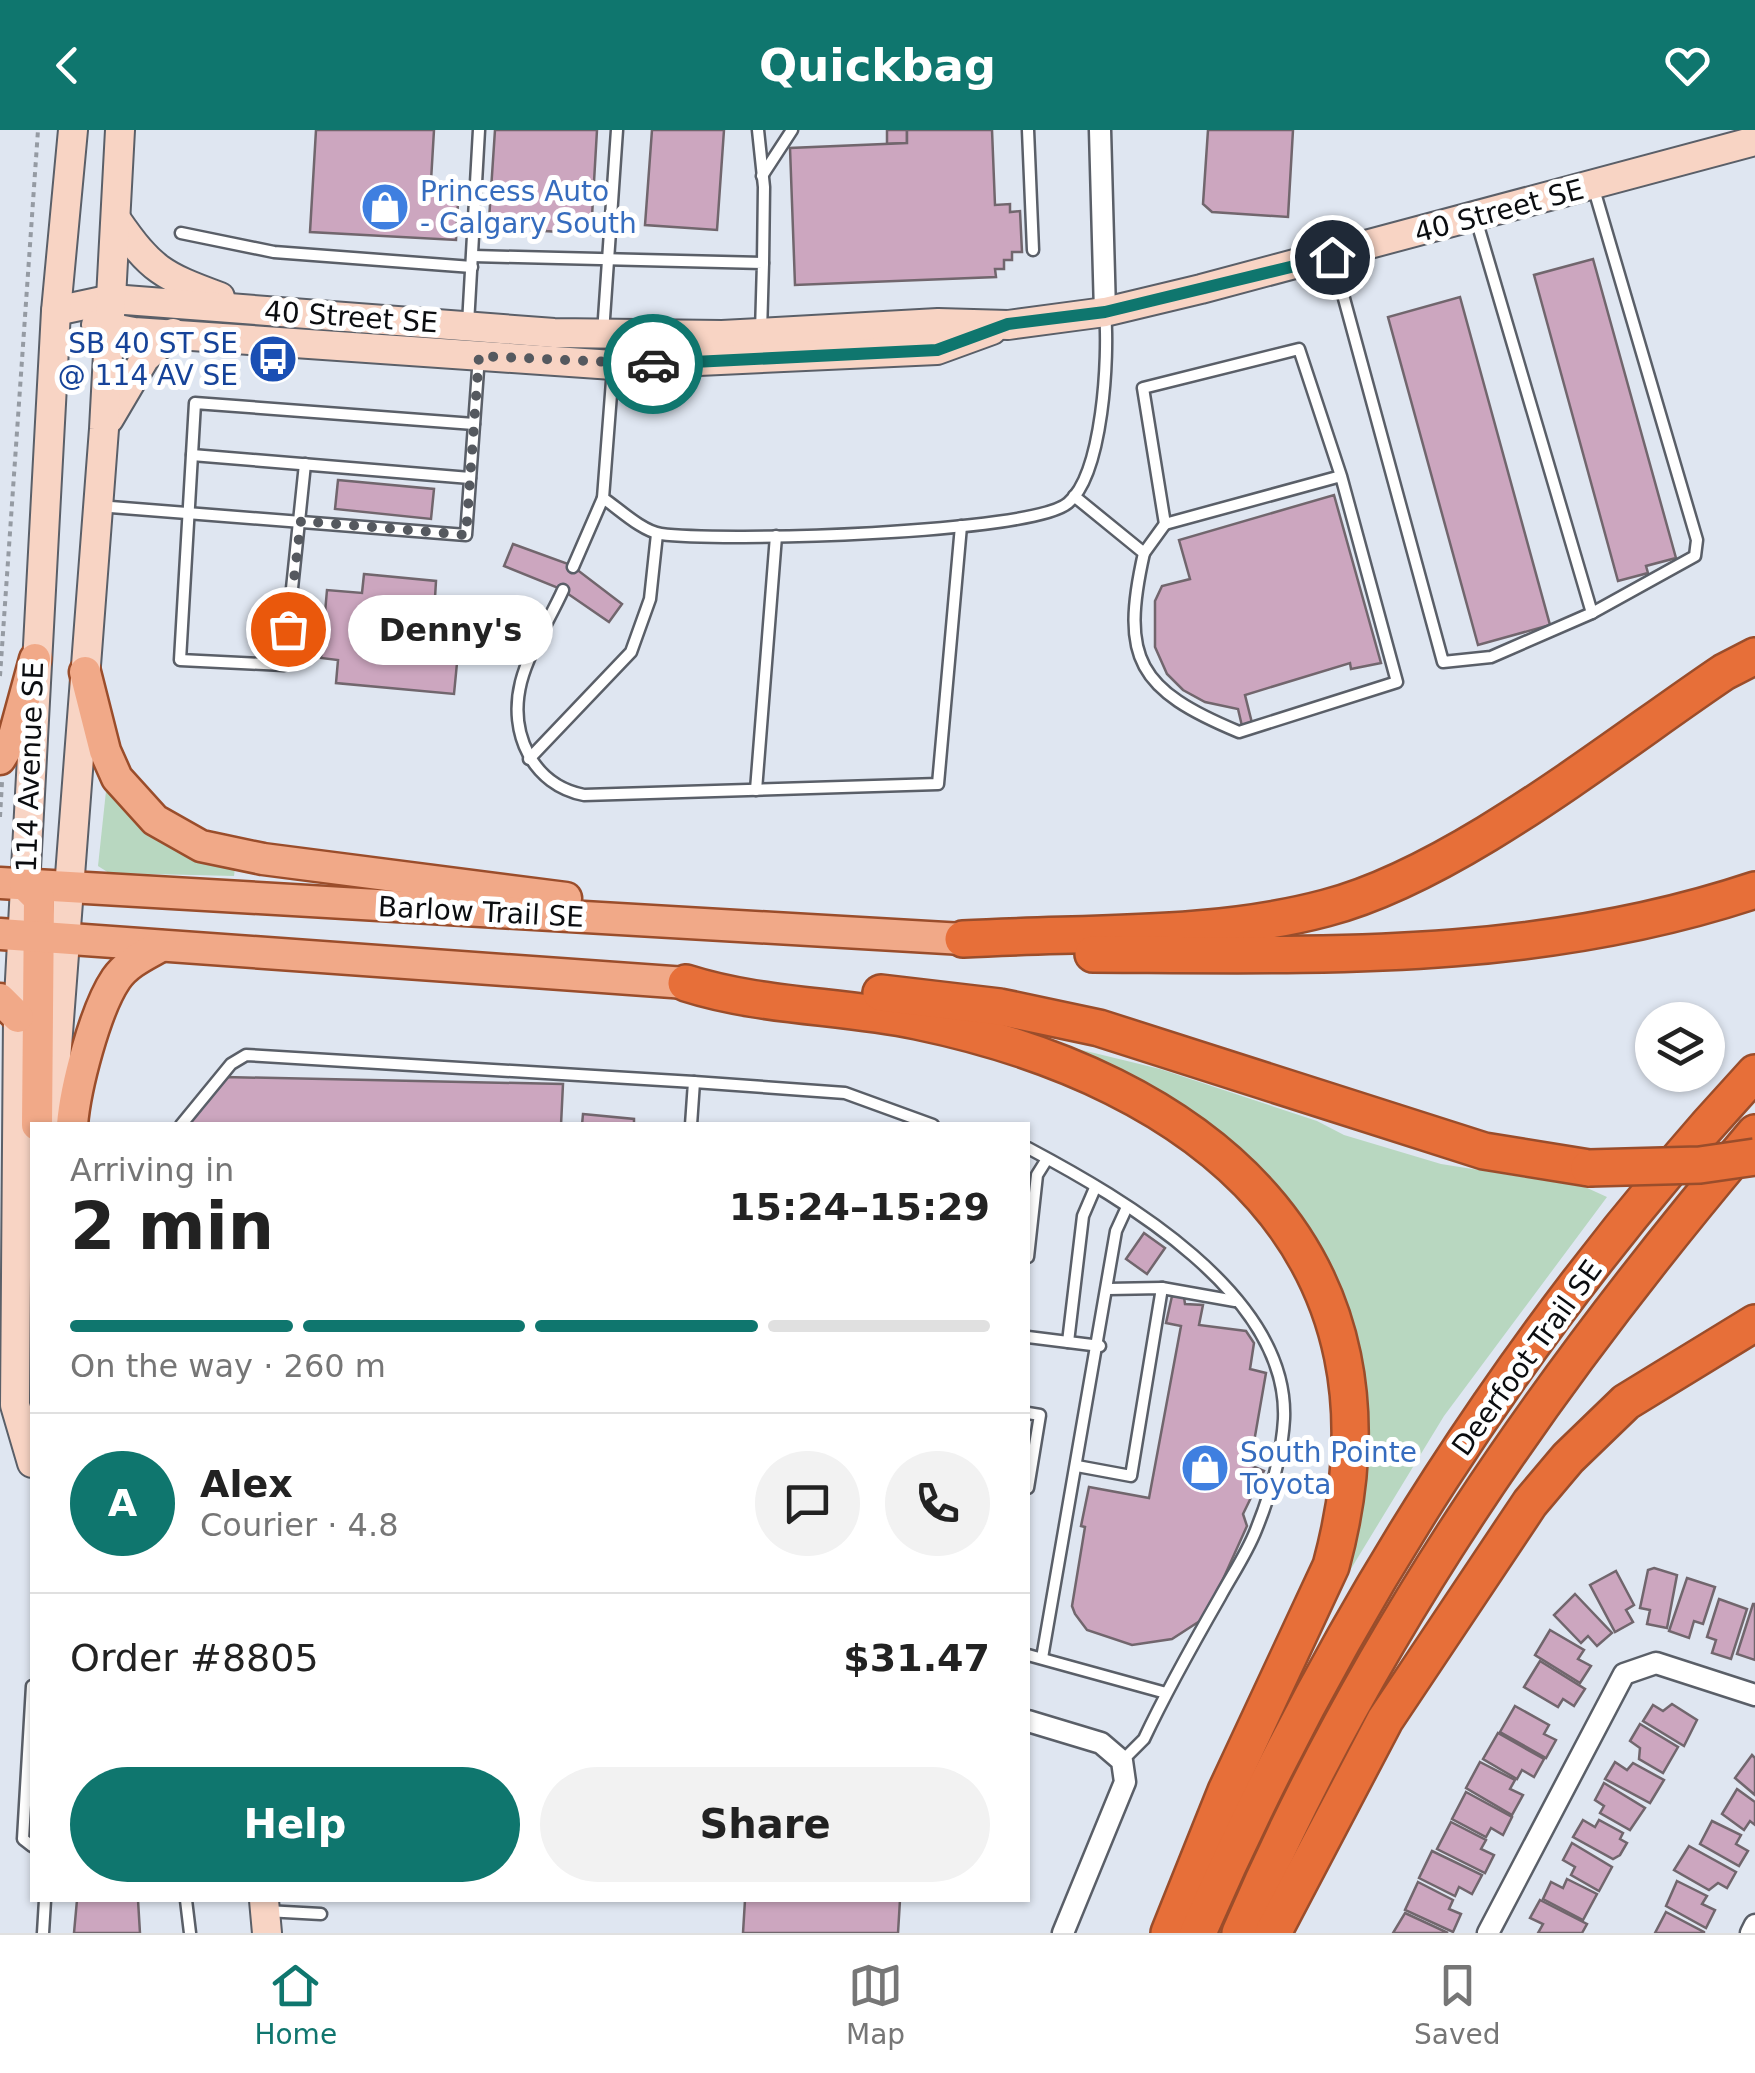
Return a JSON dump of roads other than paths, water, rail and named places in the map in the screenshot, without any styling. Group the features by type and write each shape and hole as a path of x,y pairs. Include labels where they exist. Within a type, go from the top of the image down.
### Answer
{"highway":[{"path":"963,939 1261,923 1330,907 1384,887 1462,847 1724,672 1755,656"},
{"path":"963,939 1074,954 1298,954 1472,948 1561,939 1642,924 1755,890"},
{"path":"686,983 726,980 850,990 1048,1016 1162,1044 1484,1151 1589,1168 1700,1165 1755,1157"},
{"path":"686,983 729,996 918,1021 1044,1058 1140,1098 1214,1148 1266,1200 1288,1226 1321,1286 1343,1356 1350,1407 1348,1490 1340,1532 1331,1566 1226,1792 1168,1933"},
{"name":"Deerfoot Trail SE","path":"1198,1933 1299,1724 1476,1422 1628,1222 1755,1074"},
{"name":"Deerfoot Trail SE","path":"1240,1933 1332,1743 1452,1536 1561,1375 1755,1133"},
{"path":"1273,1933 1386,1720 1530,1503 1578,1447 1626,1402 1755,1323"}],"main road":[{"path":"1,768 35,659"},
{"path":"85,672 105,751 117,778 154,820 201,846 263,859 583,900 615,918"},
{"path":"13,884 39,899 31,937 37,1122"},
{"name":"Barlow Trail SE","path":"13,884 963,939"},
{"name":"Barlow Trail SE","path":"31,937 686,983"},
{"path":"72,1122 106,999 128,966 161,946"}],"street":[{"name":"114 Avenue SE","path":"13,884 35,659 56,312 74,130"},
{"name":"114 Avenue SE","path":"30,1457 15,1405 9,1008 31,937 66,888 104,429 120,130"},
{"path":"1100,130 1105,312"},
{"name":"40 Street SE","path":"56,312 112,299 604,334 1008,324 1105,312 1332,257 1755,141"},
{"path":"116,219 147,264 176,280 254,309"},
{"name":"40 Street SE","path":"56,312 110,330 613,364 937,350 1008,324"},
{"path":"104,429 145,358 173,333"},
{"name":"114 Avenue SE","path":"31,937 51,1122"},
{"path":"1488,1933 1624,1674 1656,1664 1755,1695"},
{"path":"1030,1723 1102,1743 1122,1761 1125,1782 1063,1933"},
{"path":"1751,1933 1755,1925"}],"lane":[{"path":"97,506 466,535 474,424 468,326 479,130"},
{"path":"604,334 617,130"},
{"path":"758,130 762,176 761,333"},
{"path":"762,176 792,130"},
{"path":"1028,130 1034,250"},
{"path":"1332,257 1443,662 1491,657 1592,614 1696,556 1697,540 1593,186"},
{"path":"1476,218 1592,614"},
{"path":"180,233 274,252 472,261 763,263"},
{"path":"603,498 656,534 776,536 961,526 1039,515 1066,505 1083,486 1096,428 1108,350 1105,312"},
{"path":"1165,524 1142,388 1299,348 1341,476 1397,682 1239,732 1170,698 1148,672 1133,633 1131,610 1144,553 1165,524 1341,476"},
{"path":"573,568 603,498 613,364"},
{"path":"305,464 284,665 180,660 195,404 474,424"},
{"path":"192,455 470,478"},
{"path":"358,482 360,468"},
{"path":"380,484 381,470"},
{"path":"408,487 410,473"},
{"path":"1074,496 1144,553"},
{"path":"354,525 355,511"},
{"path":"377,527 378,514"},
{"path":"403,529 405,516"},
{"path":"563,590 521,682 518,717 529,759 541,777 560,790 584,796 938,784 961,526"},
{"path":"529,759 630,652 650,600 656,534"},
{"path":"756,790 776,536"},
{"path":"183,1122 230,1064 246,1055 844,1094 924,1122"},
{"path":"690,1122 694,1082"},
{"path":"1030,1149 1127,1207 1191,1251 1258,1333 1278,1376 1284,1418 1274,1479 1255,1534 1144,1738 1122,1761"},
{"path":"1030,1239 1037,1175 1047,1160"},
{"path":"1068,1342 1083,1216 1095,1188"},
{"path":"1042,1658 1100,1346 1116,1231 1127,1207"},
{"path":"1108,1289 1162,1288 1236,1302"},
{"path":"1077,1466 1131,1476 1162,1288"},
{"path":"1030,1337 1100,1346"},
{"path":"1030,1414 1040,1415 1030,1476"},
{"path":"1030,1655 1166,1692"},
{"path":"30,1720 23,1839 30,1844"},
{"path":"43,1933 45,1902"},
{"path":"186,1902 190,1933"},
{"path":"265,1915 322,1914"}],"place":[{"name":"Princess Auto - Calgary South","path":"385,207"},
{"name":"SB 40 ST SE @ 114 AV SE","path":"273,359"},
{"name":"Denny's","path":"288,629"},
{"name":"South Pointe Toyota","path":"1205,1468"}]}
